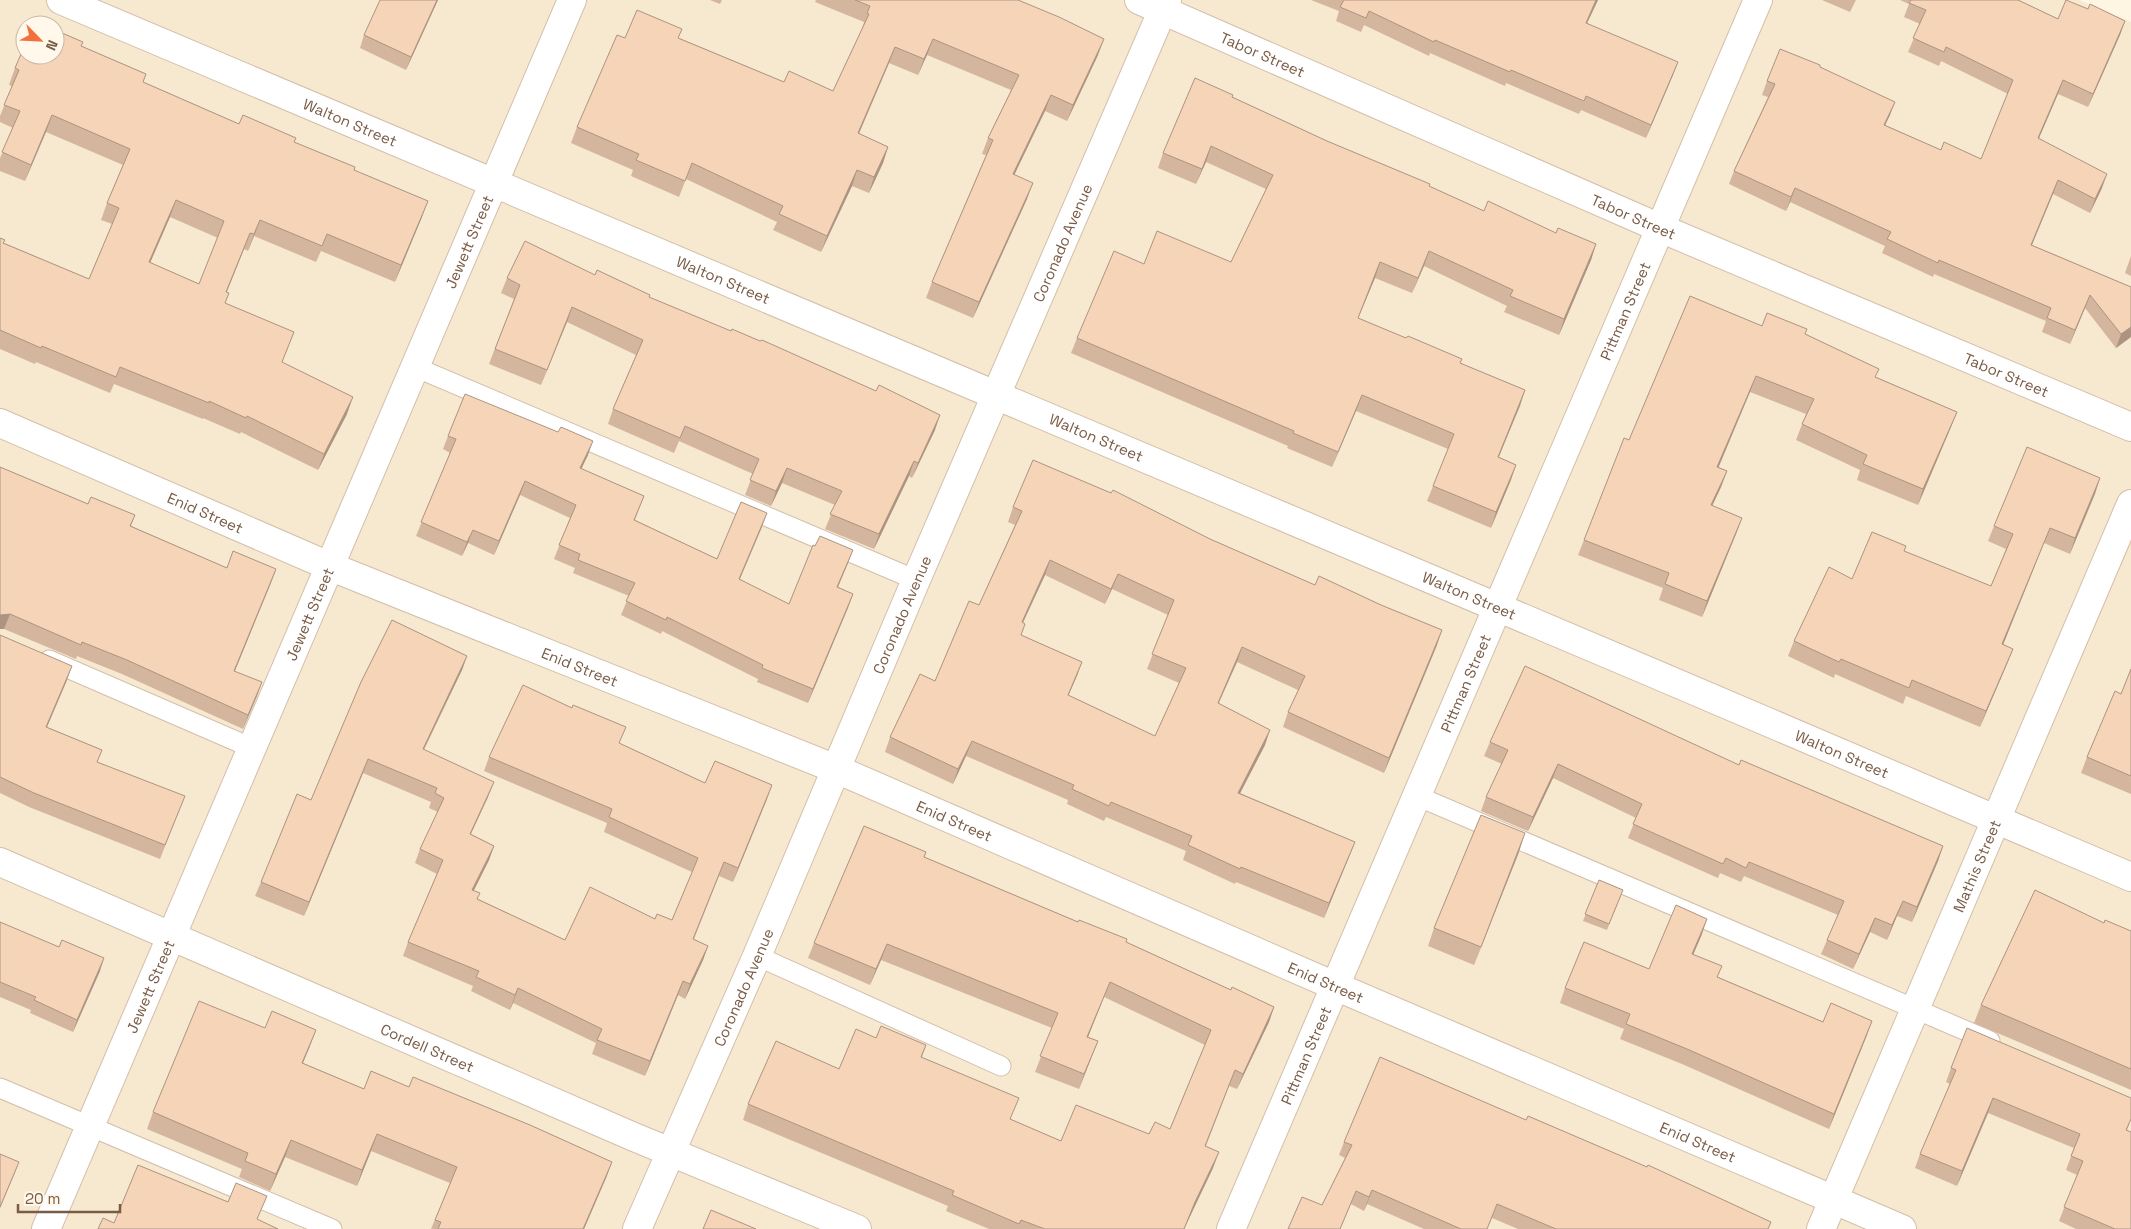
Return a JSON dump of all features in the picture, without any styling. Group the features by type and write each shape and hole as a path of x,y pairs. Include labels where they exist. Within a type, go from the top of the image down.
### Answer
{"street":[{"name":"Walton Street","path":"60,0 995,396 1498,606 2131,877"},
{"name":"Jewett Street","path":"46,1229 572,0"},
{"name":"Pittman Street","path":"1231,1229 1758,0"},
{"name":"Tabor Street","path":"1156,3 1660,228 2131,427"},
{"name":"Coronado Avenue","path":"637,1229 757,956 995,396 1156,3"},
{"name":"Enid Street","path":"0,424 329,566 836,769 1335,986 1902,1229"},
{"name":"Mathis Street","path":"1821,1229 2131,504"},
{"name":"Cordell Street","path":"0,862 671,1152 856,1229"}],"lane":[{"path":"415,367 916,580"},
{"path":"36,655 252,748"},
{"path":"1417,796 2005,1048"},
{"path":"757,956 1001,1066"},
{"path":"0,1088 332,1229"}],"shaded area":[{"path":"0,0 2079,0 2131,22 2131,1229 0,1229"}],"building":[{"path":"380,0 437,0 411,57 364,35"},
{"path":"855,0 1018,0 1104,39 1073,105 1051,95 1013,174 1033,183 979,302 932,282 993,140 988,138 1019,75 933,39 924,59 895,47 858,133 888,147 874,177 857,170 827,236 779,214 783,206 692,163 685,181 636,160 639,154 577,127 617,35 625,38 637,10 682,29 678,38 784,82 789,71 833,91 869,14 867,13 870,6"},
{"path":"1344,0 1596,0 1586,23 1678,62 1651,125 1586,96 1584,101 1435,40 1434,42 1369,11 1366,18 1340,7"},
{"path":"1911,0 2018,0 2058,19 2066,0 2088,9 2090,4 2125,21 2093,94 2063,80 2038,138 2107,174 2095,199 2058,180 2031,245 2131,287 2131,327 2121,334 2090,295 2075,330 2047,318 2051,308 1939,260 1938,263 1887,239 1891,232 1795,188 1791,197 1734,171 1775,84 1767,81 1780,49 1820,65 1820,67 1895,102 1884,125 1941,150 1944,142 1981,159 2013,80 1946,47 1944,52 1913,38 1926,10 1909,3"},
{"path":"65,34 83,42 81,46 146,74 143,82 239,124 243,115 296,138 294,142 355,167 354,170 428,201 401,265 327,234 322,246 260,220 254,234 250,233 226,292 229,293 225,303 294,332 282,362 353,397 324,454 247,416 246,418 209,401 209,403 120,367 116,377 0,330 0,238 5,240 3,243 89,279 119,208 107,203 130,149 52,115 31,165 2,152 20,111 4,105 19,70 15,68 16,65 65,65","holes":["176,200 224,221 199,284 149,262"]},
{"path":"1195,78 1327,141 1430,184 1429,186 1484,211 1488,201 1556,233 1558,228 1596,244 1564,319 1510,296 1513,290 1429,251 1418,278 1380,262 1358,318 1406,338 1408,336 1462,359 1460,363 1525,390 1498,457 1516,465 1496,512 1433,486 1454,434 1362,395 1338,452 1293,433 1294,431 1077,338 1114,251 1144,264 1157,231 1231,262 1273,175 1211,146 1202,169 1163,153"},
{"path":"525,241 595,275 597,270 650,295 649,297 731,331 732,329 760,341 762,340 876,391 879,385 940,415 918,463 914,461 879,534 830,514 842,491 787,468 776,491 750,480 759,459 685,426 680,438 613,409 643,340 572,307 547,370 495,349 520,285 507,278"},
{"path":"1690,296 1762,326 1767,313 1807,329 1805,334 1879,369 1875,377 1957,412 1923,489 1863,464 1867,455 1802,424 1814,399 1756,376 1717,467 1727,471 1711,505 1742,518 1707,601 1665,584 1669,573 1584,540 1624,438 1629,440"},
{"path":"465,394 558,432 561,427 593,441 580,468 644,496 634,520 717,559 741,502 767,513 739,579 789,604 813,545 815,546 820,536 853,550 837,587 853,594 813,689 762,668 763,665 667,617 666,620 626,601 635,583 578,560 580,554 559,545 576,505 525,481 499,541 473,530 467,542 421,522 456,439 448,436"},
{"path":"2027,447 2100,478 2075,538 2050,528 2002,644 2013,649 1986,711 1912,680 1909,688 1841,659 1839,662 1794,641 1829,567 1852,579 1872,532 1906,546 1904,551 1991,586 2013,534 1994,526"},
{"path":"1033,460 1111,493 1113,490 1210,539 1315,585 1319,576 1381,605 1442,630 1389,758 1288,712 1305,676 1242,647 1218,703 1270,730 1238,793 1355,842 1329,903 1241,867 1240,869 1188,845 1192,836 1111,802 1109,806 1072,789 1074,785 972,741 958,769 890,737 920,674 935,681 969,601 979,605 1022,511 1013,507","holes":["1050,560 1111,589 1118,574 1174,600 1152,654 1186,668 1155,736 1068,695 1082,662 1021,635 1025,624 1022,622"]},
{"path":"0,467 88,504 91,497 135,515 130,526 227,568 233,551 276,569 234,671 262,682 248,715 127,660 82,642 81,645 10,614 0,615"},
{"path":"392,620 467,656 423,749 494,782 470,834 494,846 472,890 480,893 477,899 565,940 590,887 655,919 657,914 672,920 698,858 609,817 612,809 489,757 523,685 572,708 573,705 626,727 619,743 705,783 715,761 772,785 738,868 724,862 693,939 708,946 690,984 683,981 650,1061 597,1040 602,1029 518,988 515,995 476,977 479,971 408,942 443,860 420,849 444,798 435,793 437,788 368,759 309,902 261,882 297,794 311,800 361,682"},
{"path":"0,635 72,666 46,727 102,750 97,762 185,796 165,845 34,793 0,777"},
{"path":"1525,666 1739,765 1741,760 1943,846 1917,907 1903,901 1892,925 1875,918 1859,954 1827,940 1844,901 1749,862 1746,868 1726,858 1723,864 1633,824 1642,804 1558,764 1533,817 1486,797 1508,750 1490,742"},
{"path":"2131,669 2131,776 2087,757 2115,691 2121,694"},
{"path":"1481,815 1525,833 1481,947 1434,928"},
{"path":"864,826 926,852 924,857 1078,922 1079,920 1127,939 1126,942 1231,990 1232,987 1274,1007 1243,1074 1235,1070 1205,1146 1219,1152 1184,1229 1045,1229 1021,1220 1019,1224 952,1195 954,1191 748,1104 776,1041 839,1069 856,1029 876,1038 881,1026 926,1045 921,1057 1019,1098 1010,1119 1061,1141 1076,1105 1149,1134 1155,1122 1170,1129 1211,1030 1110,982 1087,1037 1098,1041 1084,1074 1040,1056 1058,1013 887,944 876,969 814,943"},
{"path":"1599,880 1623,890 1609,924 1585,914"},
{"path":"2035,890 2104,923 2105,920 2131,931 2131,1069 1981,1005"},
{"path":"1676,905 1707,919 1692,954 1722,966 1717,977 1823,1022 1831,1003 1872,1021 1834,1114 1626,1024 1630,1014 1565,988 1584,942 1649,969"},
{"path":"0,922 59,947 62,940 104,958 77,1020 34,1000 36,997 0,982"},
{"path":"199,1001 265,1028 272,1011 316,1030 302,1063 364,1089 371,1071 409,1087 413,1077 530,1125 612,1162 583,1229 438,1229 441,1222 435,1220 457,1167 377,1134 362,1170 291,1140 276,1174 245,1161 248,1153 153,1112"},
{"path":"1967,1028 2131,1098 2131,1119 2126,1130 2131,1132 2131,1229 2115,1229 2064,1207 2083,1161 2071,1156 2080,1134 1993,1098 1962,1171 1920,1154 1956,1070 1951,1068"},
{"path":"1380,1057 1526,1120 1528,1116 1647,1167 1648,1165 1771,1222 1768,1229 1556,1229 1497,1204 1487,1229 1461,1229 1372,1190 1369,1197 1356,1191 1340,1229 1288,1229 1302,1197 1322,1205 1352,1145 1344,1142"},
{"path":"0,1154 19,1162 0,1207"},
{"path":"138,1165 228,1202 236,1183 267,1196 257,1219 278,1229 98,1229 103,1218 114,1223"},
{"path":"711,1210 756,1229 703,1229"}]}
